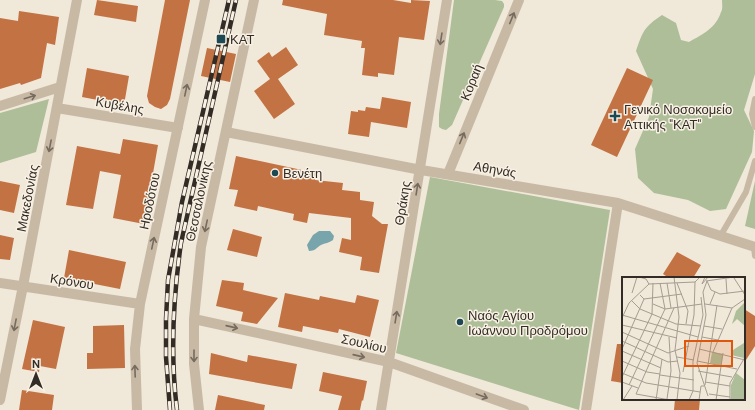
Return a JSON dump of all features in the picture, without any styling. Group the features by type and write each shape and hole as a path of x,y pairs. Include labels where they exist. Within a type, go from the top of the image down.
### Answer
{"street":[{"name":"Μακεδονίας","path":"0,400 77,0"},
{"name":"Ηροδότου","path":"136,410 135,348 140,304 205,0"},
{"name":"Θεσσαλονίκης","path":"199,410 194,364 194,319 201,248 254,0"},
{"name":"Θράκης","path":"381,410 447,0"},
{"name":"Κοραή","path":"448,174 519,0"},
{"path":"0,106 60,87"},
{"name":"Κυβέλης","path":"57,108 178,128"},
{"name":"Αθηνάς","path":"226,132 420,170 618,203 722,235 755,250"},
{"path":"586,410 618,203"},
{"name":"Κρόνου","path":"0,283 140,304"},
{"name":"Σουλίου","path":"194,319 389,362 524,410"}],"lane":[{"path":"755,99 752,114 755,127"},
{"path":"722,235 746,192 755,161"}],"green space":[{"path":"454,0 495,0 502,1 504,7 452,125 446,130 439,127 439,114"},
{"path":"722,0 755,0 755,74 744,110 754,131 752,152 726,209 710,211 688,200 654,193 638,178 635,149 649,117 653,89 636,51 645,30 651,23 662,15 676,23 681,40 689,42 708,30 716,22 722,9"},
{"path":"49,99 36,152 0,163 0,113"},
{"path":"430,177 610,210 579,410 396,353"},
{"path":"755,181 755,229 745,226"}],"water":[{"path":"319,231 330,231 334,236 333,240 309,251 307,245 313,235"}],"building":[{"path":"97,0 138,6 136,22 94,15"},
{"path":"165,0 190,0 170,99 167,105 161,109 149,103 147,96"},
{"path":"283,0 393,0 411,3 411,0 430,1 424,40 399,37 394,75 378,73 378,77 362,75 365,48 361,48 362,41 324,35 327,14 282,5"},
{"path":"19,11 59,17 55,45 47,43 41,78 21,85 20,83 0,89 0,18 18,21"},
{"path":"286,47 298,65 278,79 295,104 274,119 254,91 270,79 257,61 269,52 272,57"},
{"name":"ΚΑΤ","path":"207,48 236,54 230,82 201,76"},
{"path":"87,68 129,76 124,105 82,97"},
{"path":"627,68 653,80 617,157 591,145"},
{"path":"382,97 411,102 407,128 371,122 369,137 348,134 351,111 365,111 366,107 380,109"},
{"path":"123,139 158,145 144,224 113,218 121,175 100,171 93,209 66,205 77,146 120,154"},
{"path":"236,156 316,173 315,180 343,183 342,190 360,192 360,200 374,202 372,216 382,224 388,224 379,273 360,270 362,257 339,252 342,238 351,240 351,218 309,213 307,223 293,220 294,214 258,206 257,211 234,206 238,190 229,189"},
{"path":"0,181 20,185 14,213 0,210"},
{"path":"233,229 262,237 257,257 227,250"},
{"path":"0,235 14,238 10,260 0,259"},
{"path":"69,250 126,262 120,289 64,278"},
{"path":"677,252 701,265 694,277 668,277 663,274"},
{"path":"222,280 244,283 243,290 278,298 257,324 241,321 243,312 216,306"},
{"path":"285,293 319,300 320,296 355,303 357,295 379,300 370,337 339,329 338,333 303,326 302,332 278,327"},
{"path":"745,310 755,316 755,346 745,361"},
{"path":"33,320 65,327 56,369 40,366 39,372 22,369"},
{"path":"124,325 125,368 87,369 87,353 93,353 93,326"},
{"path":"617,344 622,344 622,383 611,381"},
{"path":"211,353 247,362 248,355 297,364 292,389 209,374"},
{"path":"323,372 367,381 360,410 338,410 342,396 319,391"},
{"path":"22,390 54,395 52,410 19,410"},
{"path":"218,395 265,405 264,410 215,410"},
{"path":"675,400 700,400 699,410 674,410"}],"railway":[{"path":"170,410 166,357 168,280 182,202 229,0"},
{"path":"177,410 173,326 181,243 236,0"}],"place":[{"name":"ΚΑΤ","path":"221,39"},
{"name":"Γενικό Νοσοκομείο Αττικής \"ΚΑΤ\"","path":"615,116"},
{"name":"Βενέτη","path":"275,173"},
{"name":"Ναός Αγίου Ιωάννου Προδρόμου","path":"460,322"}]}
